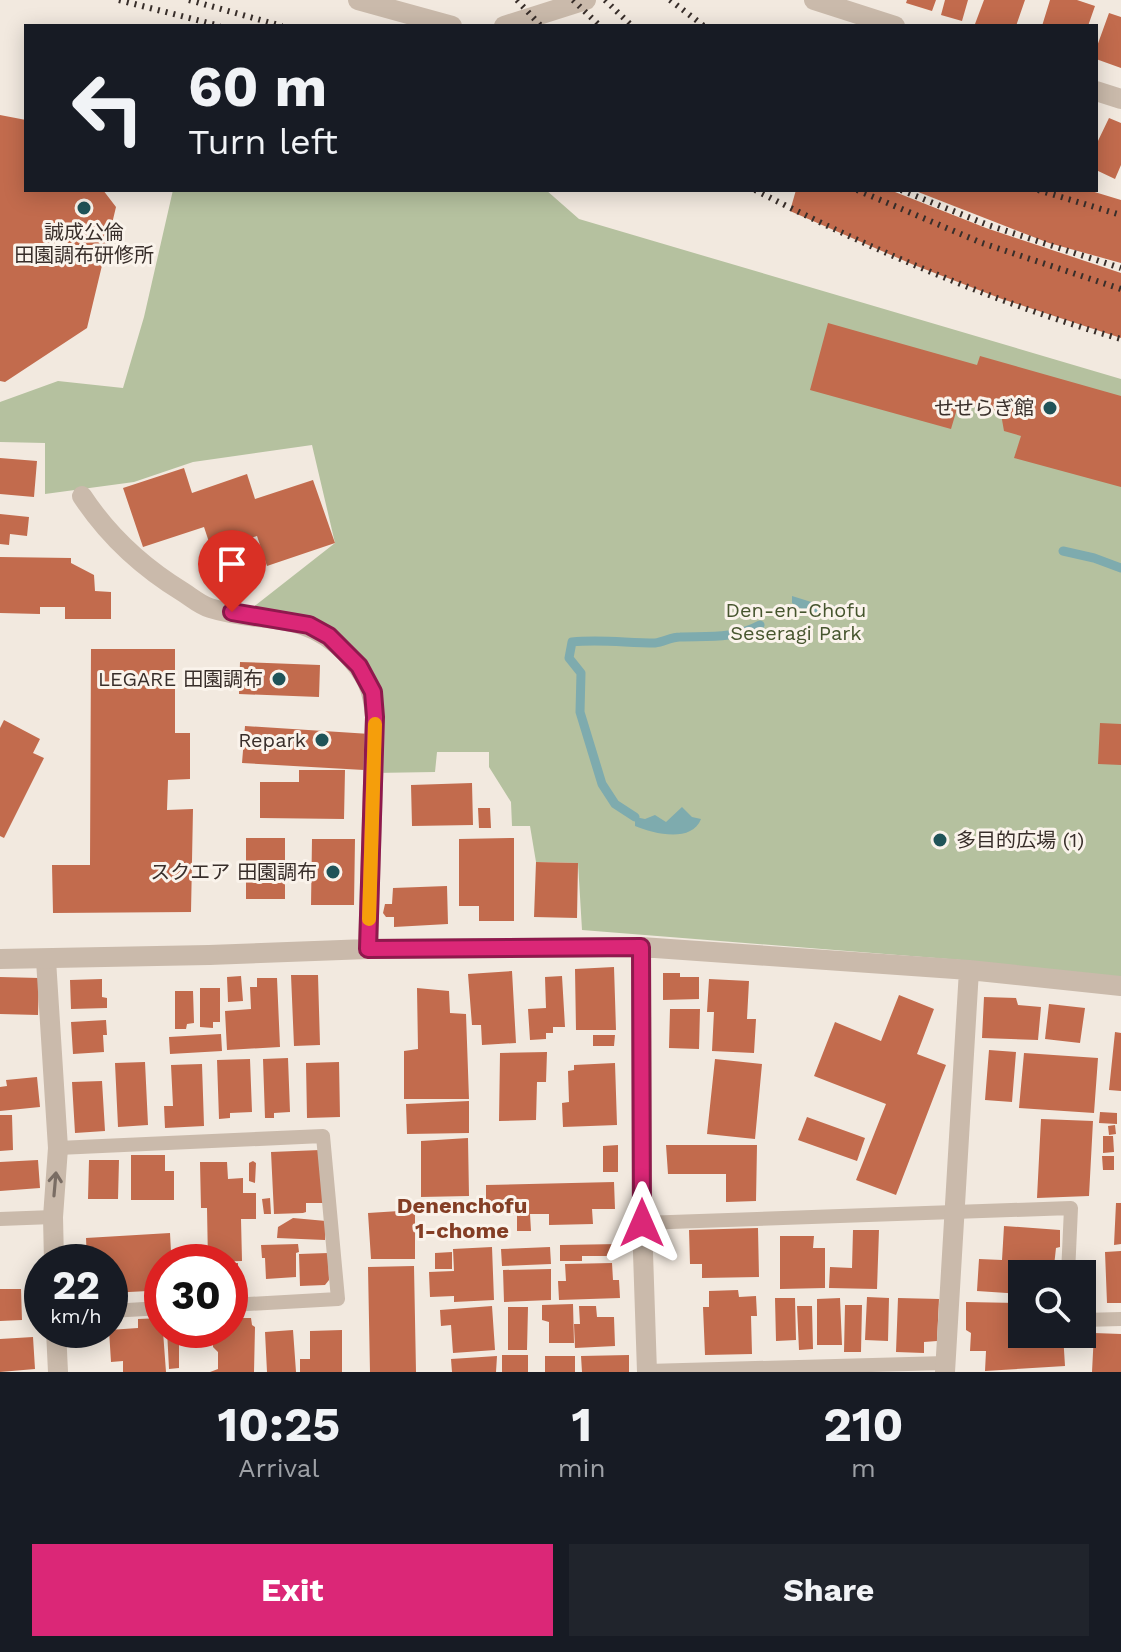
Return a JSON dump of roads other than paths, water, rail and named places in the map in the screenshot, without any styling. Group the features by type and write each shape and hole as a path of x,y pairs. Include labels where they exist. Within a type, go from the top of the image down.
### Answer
{"street":[{"path":"358,0 445,24"},
{"path":"510,24 586,0"},
{"path":"814,0 889,24"},
{"path":"1098,92 1121,99"},
{"path":"82,496 99,522 133,558 208,608 309,625 329,636 359,666 373,692 375,717 368,949"},
{"path":"641,947 642,1223 647,1372"},
{"path":"0,959 368,949 641,947 969,970 1121,986"},
{"path":"46,960 58,1148 54,1244"},
{"path":"946,1368 969,970"},
{"path":"57,1348 58,1372"}],"lane":[{"path":"58,1148 323,1136 338,1299 248,1304"},
{"path":"642,1223 1071,1208 1069,1260"},
{"path":"0,1219 53,1217"},
{"path":"1096,1320 1121,1319"},
{"path":"647,1372 946,1368"}],"water":[{"path":"792,596 821,605 856,607 840,616 824,617 792,603"},
{"path":"682,807 692,817 701,819 690,831 662,834 635,826 635,817 645,819 655,815 666,822"}],"waterway":[{"path":"1063,551 1121,568"},
{"path":"635,817 615,804 602,784 580,712 581,673 569,658 572,642 655,643 677,637 731,635 760,625"}],"railway":[{"path":"119,0 212,24"},
{"path":"189,0 275,24"},
{"path":"517,0 539,24"},
{"path":"573,0 598,24"},
{"path":"605,0 630,24"},
{"path":"670,0 701,24"},
{"path":"759,192 935,274 1027,309 1121,339"},
{"path":"862,192 982,243 1121,289"},
{"path":"906,192 988,225 1121,268"},
{"path":"1045,192 1121,215"}],"place":[{"name":"誠成公倫 田園調布研修所","path":"84,208"},
{"name":"せせらぎ館","path":"1050,408"},
{"name":"LEGARE 田園調布","path":"279,679"},
{"name":"Repark","path":"322,740"},
{"name":"多目的広場 (1)","path":"940,840"},
{"name":"スクエア 田園調布","path":"333,872"}],"district":[{"name":"Denenchofu 1-chome","path":"462,1218"}],"park label":[{"name":"Den-en-Chofu Seseragi Park","path":"796,622"}]}
